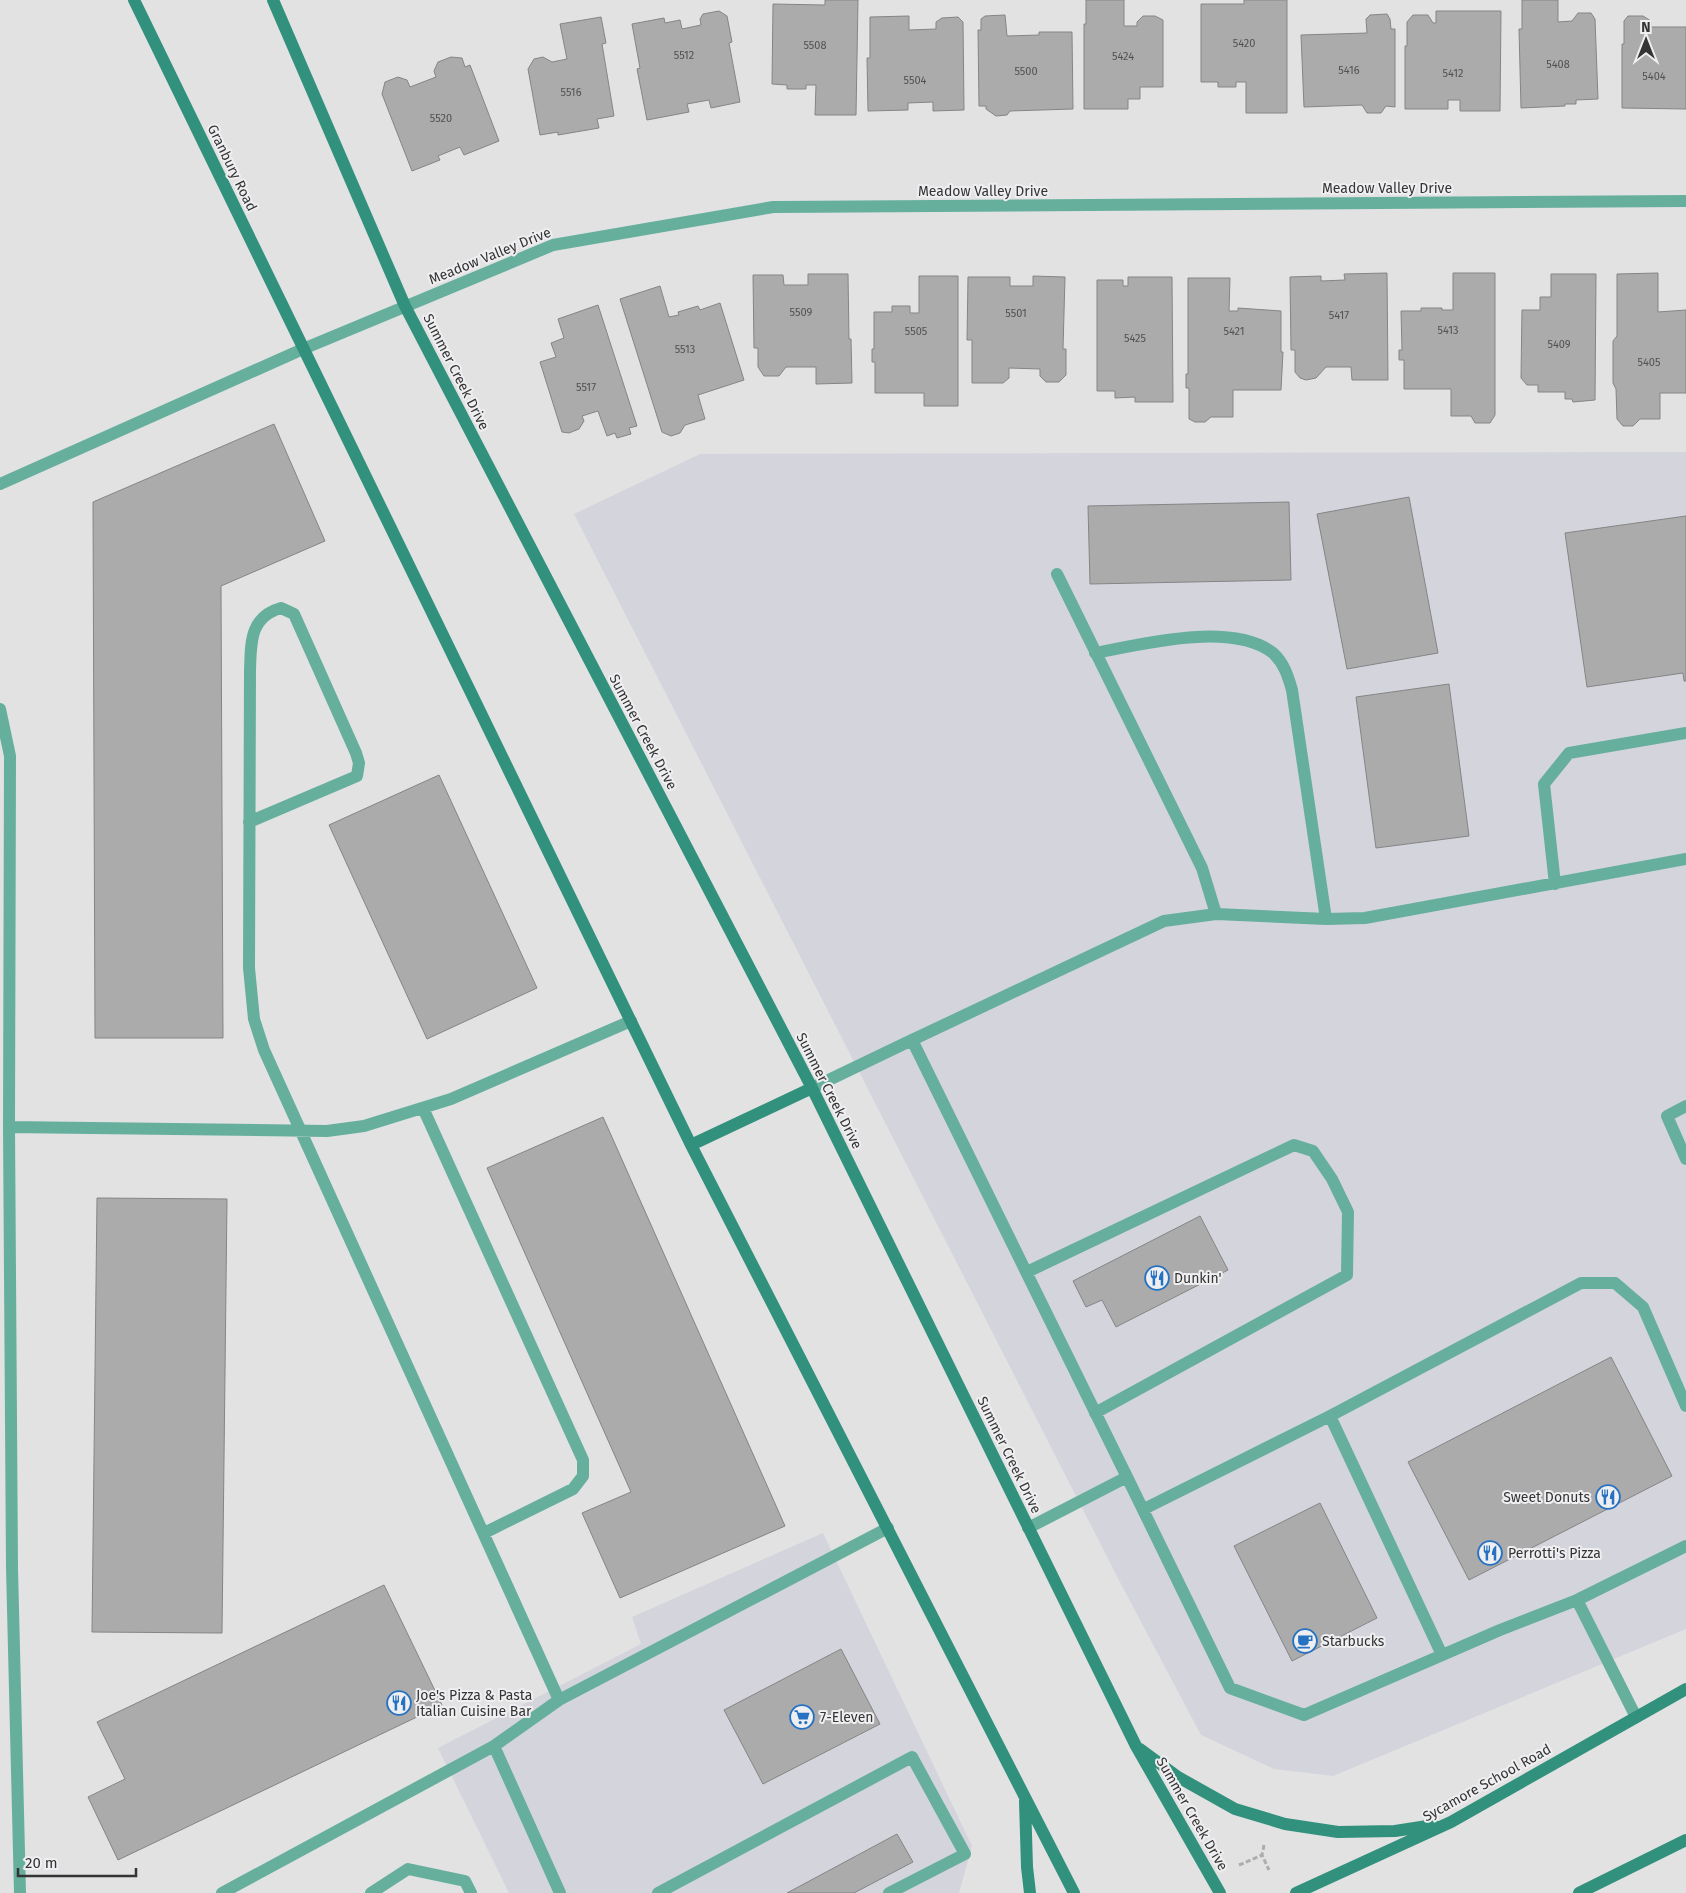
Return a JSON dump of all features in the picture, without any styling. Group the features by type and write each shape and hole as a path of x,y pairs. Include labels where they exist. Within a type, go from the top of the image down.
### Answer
{"main road":[{"name":"Granbury Road","path":"134,0 303,349"},
{"path":"273,0 405,306"},
{"name":"Summer Creek Drive","path":"405,306 812,1088 1136,1746 1220,1893"},
{"path":"303,349 691,1145 1074,1893"},
{"path":"691,1145 812,1088"},
{"name":"Sycamore School Road","path":"1296,1893 1452,1822 1686,1688"},
{"path":"1136,1746 1178,1777 1236,1809 1286,1824 1338,1832 1395,1831 1452,1822"},
{"path":"1024,1796 1030,1893"},
{"path":"1580,1893 1686,1840"}],"street":[{"name":"Meadow Valley Drive","path":"0,484 303,349 553,245 773,207 1686,201"},
{"path":"1057,574 1202,868 1216,914"},
{"path":"249,822 357,776 359,763 294,614 281,608 272,610 262,618 251,638 249,822 249,968 254,1019 264,1050 559,1700"},
{"path":"1095,653 1175,638 1230,638 1256,643 1273,654 1285,668 1292,690 1326,919"},
{"path":"0,709 10,756 9,1127 5,1221 20,1893"},
{"path":"1555,884 1544,784 1568,753 1686,733"},
{"path":"812,1088 1164,922 1216,914 1326,919 1365,918 1686,859"},
{"path":"9,1127 327,1131 364,1126 451,1099 631,1022"},
{"path":"912,1040 1144,1509 1230,1688 1304,1715 1500,1630 1577,1600 1686,1546"},
{"path":"1686,1106 1667,1116 1686,1159"},
{"path":"422,1108 583,1460 583,1476 573,1488 484,1533"},
{"path":"1027,1272 1294,1145 1313,1151 1332,1179 1348,1212 1347,1276 1095,1412"},
{"path":"1144,1509 1330,1416 1581,1283 1615,1283 1643,1307 1686,1406"},
{"path":"1330,1416 1442,1656"},
{"path":"1028,1528 1127,1478"},
{"path":"222,1893 494,1746 559,1700 888,1528"},
{"path":"1577,1600 1636,1717"},
{"path":"494,1746 560,1893"},
{"path":"658,1893 912,1758 965,1854 889,1893"},
{"path":"371,1893 408,1869 465,1881 471,1893"}],"path":[{"path":"1239,1865 1262,1855 1269,1870"}],"shaded area":[{"path":"1686,452 1686,1629 1333,1776 1274,1769 1201,1735 1122,1586 574,514 700,454"},
{"path":"823,1533 972,1846 959,1893 509,1893 438,1748 641,1644 632,1617"}],"building":[{"path":"825,0 858,0 856,115 815,115 816,85 806,85 806,89 787,89 787,85 772,84 773,4 825,5"},
{"path":"1086,0 1124,0 1124,26 1137,26 1137,22 1143,16 1155,16 1163,20 1163,87 1140,87 1140,99 1128,99 1128,109 1084,109 1084,24 1086,24"},
{"path":"1244,0 1287,0 1287,113 1246,113 1246,82 1236,82 1236,87 1218,87 1218,82 1201,82 1201,4 1244,4"},
{"path":"1522,0 1558,0 1558,22 1572,21 1578,13 1591,13 1595,19 1598,99 1576,100 1576,104 1565,104 1565,106 1521,108 1519,29 1522,29"},
{"path":"719,11 727,16 732,42 729,43 740,102 711,108 709,100 687,104 689,112 647,120 637,69 640,68 632,24 664,18 665,23 680,20 682,29 701,25 700,19 703,14"},
{"path":"1436,11 1501,11 1500,111 1460,111 1460,100 1448,100 1448,109 1405,109 1407,22 1413,15 1428,15 1433,23 1436,23"},
{"path":"1387,14 1390,19 1391,29 1395,29 1395,107 1386,106 1381,113 1367,113 1362,105 1304,107 1301,35 1367,33 1366,19 1370,15"},
{"path":"1005,15 1007,36 1039,35 1039,32 1072,32 1073,109 1010,111 1007,115 996,116 986,109 986,106 979,106 978,30 981,30 981,19 985,16"},
{"path":"909,16 909,30 936,29 936,22 942,18 958,17 963,22 964,110 933,111 933,102 908,103 908,110 868,111 867,58 870,58 870,17"},
{"path":"1628,16 1643,16 1651,21 1651,27 1686,27 1686,109 1622,108 1622,44 1624,44 1624,21"},
{"path":"601,17 606,43 602,44 614,116 597,119 599,128 558,135 558,132 540,135 528,69 534,59 543,57 552,62 567,59 560,24"},
{"path":"451,57 462,58 465,67 470,65 499,141 464,155 460,147 438,156 440,160 412,171 382,94 385,82 398,77 407,80 410,87 436,77 434,71 438,62"},
{"path":"1387,273 1388,380 1352,380 1351,367 1326,367 1316,378 1306,380 1300,378 1295,372 1295,350 1291,350 1290,277 1321,276 1321,281 1345,280 1344,274"},
{"path":"1453,273 1495,273 1495,415 1490,423 1475,423 1471,416 1451,416 1451,389 1404,389 1404,360 1399,360 1399,350 1402,350 1401,311 1421,311 1421,308 1453,310"},
{"path":"1658,273 1658,312 1686,310 1686,393 1660,393 1660,419 1640,419 1633,426 1623,426 1617,419 1616,389 1613,383 1613,341 1617,336 1617,274"},
{"path":"808,274 848,274 852,383 816,384 816,367 786,367 779,376 764,376 758,367 758,348 754,348 753,275 783,275 784,285 808,285"},
{"path":"1551,274 1596,274 1595,400 1573,402 1572,399 1565,399 1565,392 1538,392 1538,385 1527,385 1521,378 1522,310 1540,310 1540,297 1551,297"},
{"path":"919,276 958,276 958,406 924,406 924,393 875,393 875,362 872,362 874,312 892,312 892,306 910,306 910,313 919,313"},
{"path":"1033,276 1065,277 1063,349 1066,349 1066,375 1059,382 1046,382 1040,376 1040,369 1009,368 1009,378 1003,383 972,383 972,340 967,340 968,277 1010,277 1010,286 1033,286"},
{"path":"1128,277 1172,277 1173,402 1135,402 1135,397 1115,398 1115,391 1097,391 1097,280 1123,280 1123,286 1128,286"},
{"path":"1188,278 1230,278 1229,311 1238,311 1238,308 1281,311 1281,352 1283,352 1281,390 1233,390 1233,417 1211,417 1205,422 1195,422 1189,419 1189,388 1186,388 1186,374 1188,374"},
{"path":"660,286 669,317 679,315 678,312 698,306 700,310 720,303 744,380 698,395 705,419 685,425 680,433 671,436 662,432 620,299"},
{"path":"598,305 637,426 629,428 631,434 617,438 615,433 607,436 598,411 582,416 584,421 579,429 569,433 562,432 540,362 556,357 551,343 564,338 558,319"},
{"path":"274,424 325,541 221,586 223,1038 95,1038 93,502"},
{"path":"1409,497 1438,653 1347,669 1317,514"},
{"path":"1289,502 1291,580 1090,584 1088,506"},
{"path":"1686,516 1686,681 1684,681 1683,673 1587,687 1565,533"},
{"path":"1449,684 1469,836 1376,848 1356,697"},
{"path":"439,775 537,988 427,1039 329,825"},
{"path":"603,1117 785,1526 620,1598 582,1513 631,1492 487,1168"},
{"path":"97,1198 227,1199 222,1633 92,1632"},
{"path":"1200,1216 1228,1270 1116,1327 1102,1300 1086,1307 1073,1281"},
{"path":"1611,1357 1672,1476 1469,1580 1408,1462"},
{"path":"1320,1503 1377,1618 1292,1661 1234,1546"},
{"path":"384,1585 442,1705 118,1860 88,1797 125,1779 97,1722"},
{"name":"7-Eleven","path":"841,1649 880,1724 763,1784 724,1710"},
{"path":"897,1834 913,1862 854,1893 787,1893"}],"place":[{"name":"Dunkin'","path":"1157,1278"},
{"name":"Sweet Donuts","path":"1608,1497"},
{"name":"Perrotti's Pizza","path":"1490,1553"},
{"name":"Starbucks","path":"1305,1641"},
{"name":"Joe's Pizza & Pasta Italian Cuisine Bar","path":"399,1703"},
{"name":"7-Eleven","path":"802,1717"}]}
